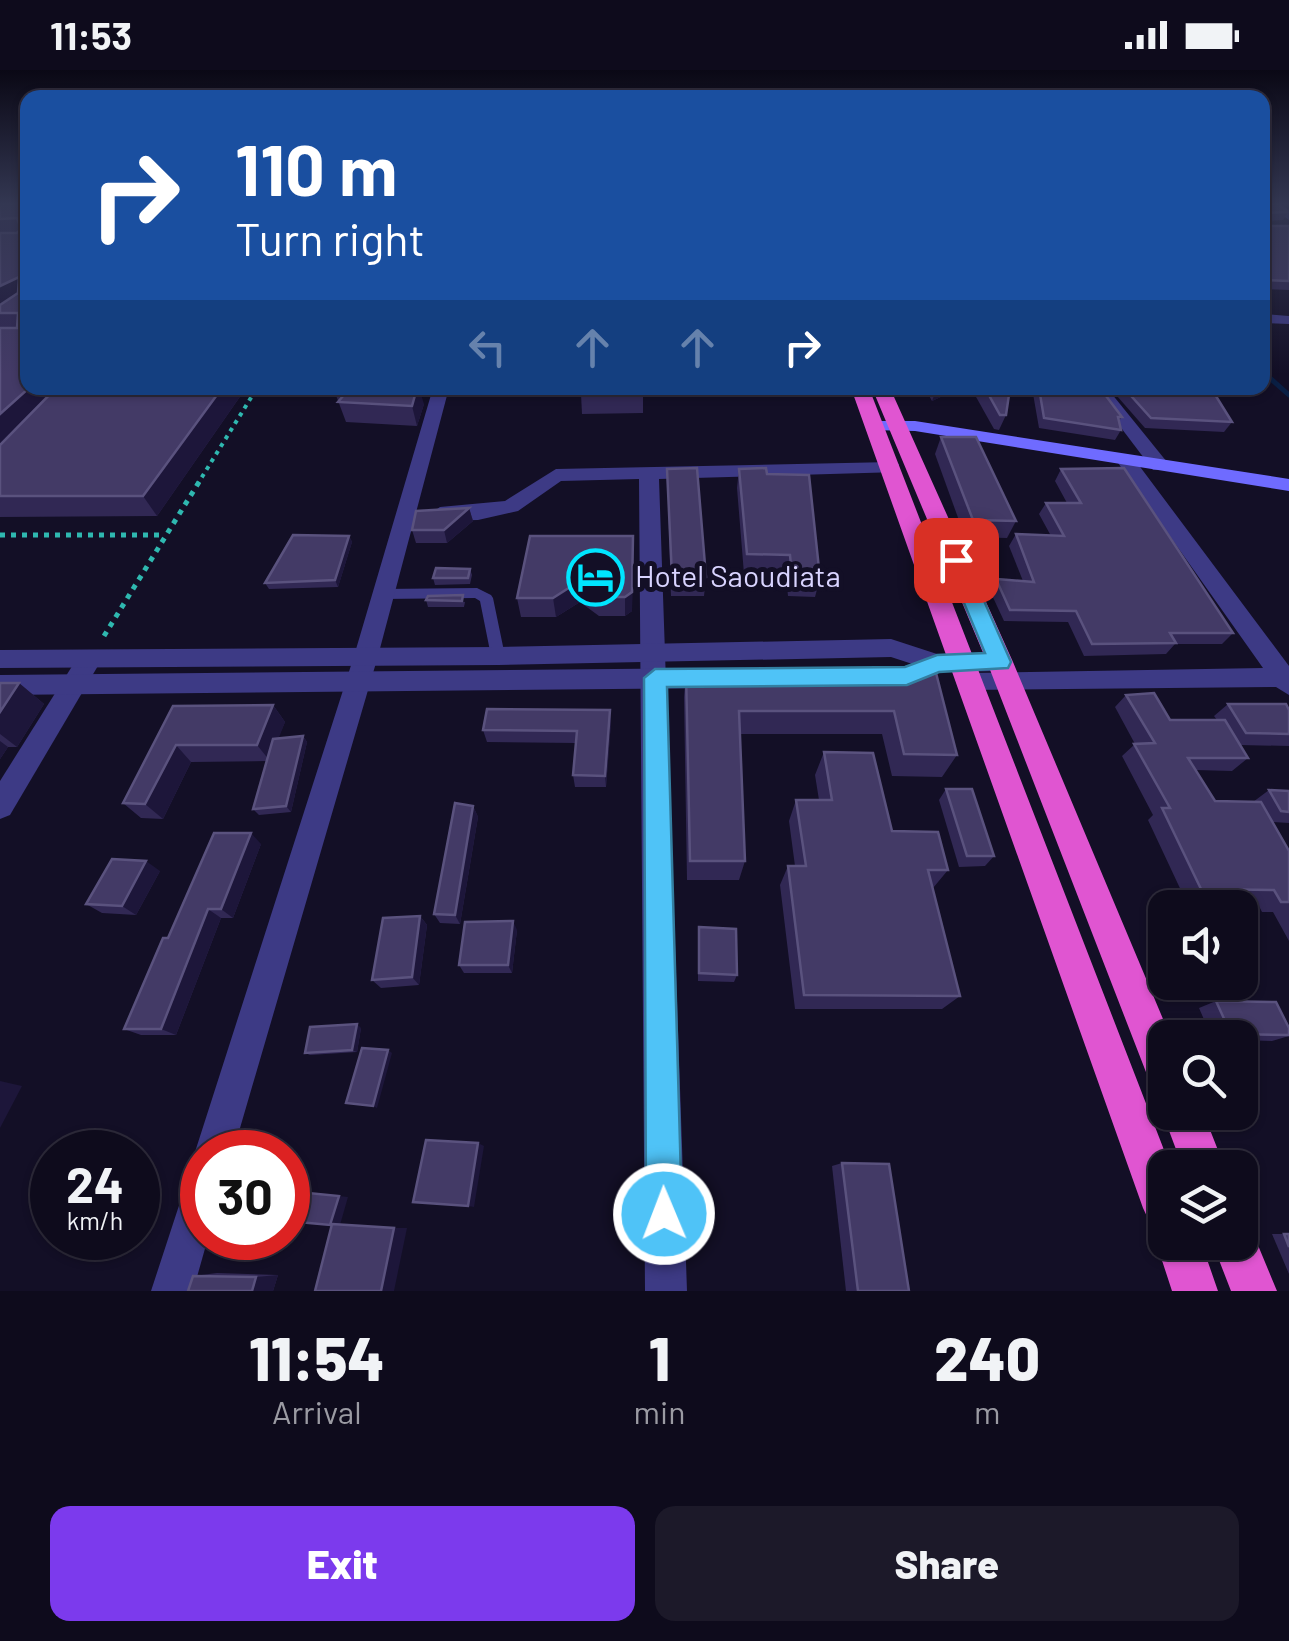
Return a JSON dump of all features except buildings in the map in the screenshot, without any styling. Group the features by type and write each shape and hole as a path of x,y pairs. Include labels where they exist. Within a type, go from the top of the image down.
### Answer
{"highway":[{"path":"865,395 887,426 1004,672 1148,1029"},
{"path":"881,395 892,468 958,670 1148,1164"},
{"path":"1185,1260 1196,1291"},
{"path":"1241,1260 1254,1291"}],"main road":[{"path":"887,426 1289,485"}],"street":[{"path":"221,1130 362,669 439,395"},
{"path":"1104,395 1160,466"},
{"path":"1125,460 1286,681"},
{"path":"404,516 495,511 512,506 556,475 892,468"},
{"path":"649,472 666,1291"},
{"path":"0,685 362,669 654,665 892,648 958,670"},
{"path":"0,660 90,658 362,669 498,656 654,665 752,677"},
{"path":"0,806 90,658"},
{"path":"888,676 958,670 1286,681"},
{"path":"172,1291 181,1260"}],"lane":[{"path":"382,594 476,593 486,598 498,656"}],"path":[{"path":"90,658 253,395"},
{"path":"227,408 244,409"},
{"path":"0,536 165,535"}],"waterway":[{"path":"1270,378 1289,395"}],"place":[{"name":"Hotel Saoudiata","path":"596,577"}],"route":[{"path":"664,1214 655,678 907,676 937,663 1000,662 956,560"}]}
